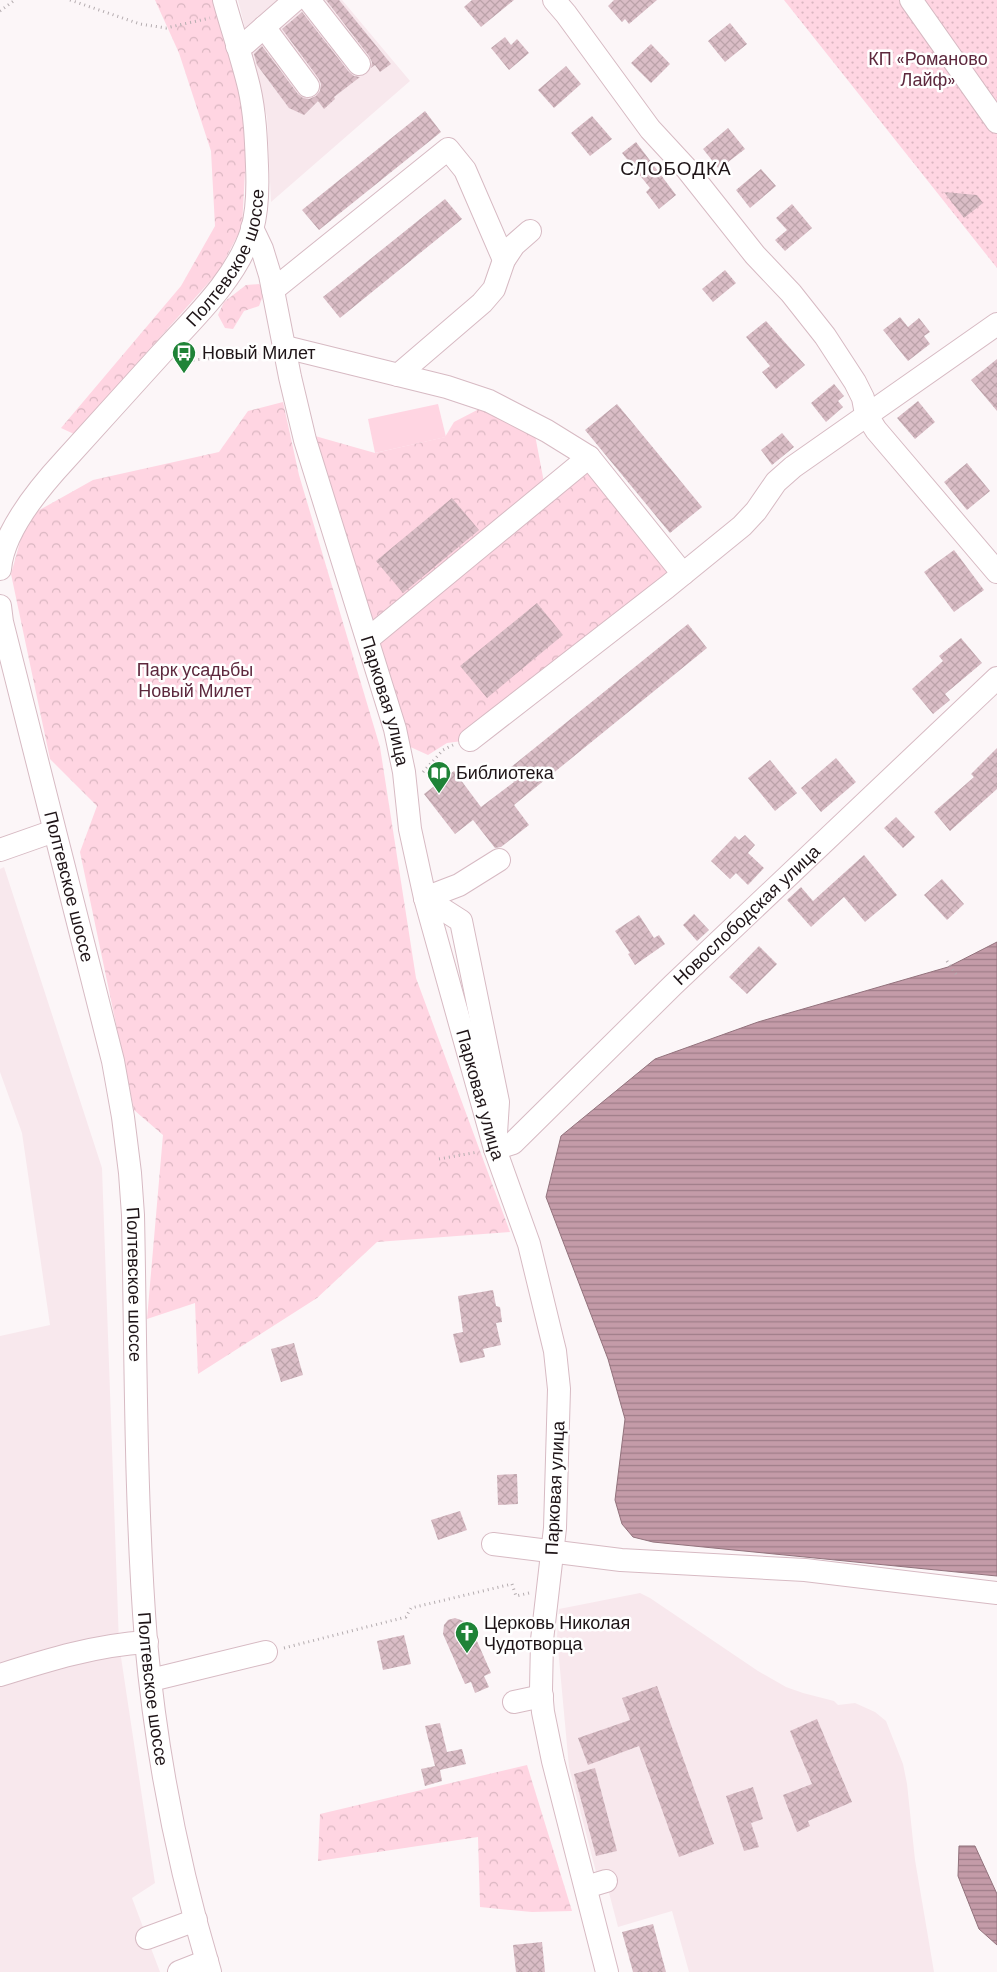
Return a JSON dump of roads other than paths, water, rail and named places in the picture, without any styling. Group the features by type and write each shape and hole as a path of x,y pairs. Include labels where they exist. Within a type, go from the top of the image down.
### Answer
{"street":[{"path":"237,46 246,43 295,0"},
{"path":"310,0 359,64"},
{"path":"554,0 650,129 686,168 755,255 791,293 825,336 855,382 863,398 866,414 882,437 997,572"},
{"path":"911,0 997,122"},
{"name":"Полтевское шоссе","path":"0,569 1,558 12,532 30,504 54,472 184,329 225,280 239,259 252,228 258,200 255,124 249,87 226,7"},
{"path":"264,27 308,86"},
{"path":"273,290 448,149 465,170 504,260"},
{"name":"Парковая улица","path":"252,228 266,260 308,448 395,729 405,778 410,829 426,898 495,1149 529,1244 551,1331 557,1362 559,1405 553,1551 540,1666 542,1696 553,1761 596,1884 607,1972"},
{"path":"398,375 482,303 494,289 504,260 514,245 530,231"},
{"path":"470,740 742,526 756,511 776,482 793,467 997,324"},
{"path":"285,347 448,387 489,400 547,432 590,457 683,574"},
{"path":"368,639 590,457"},
{"name":"Полтевское шоссе","path":"0,606 2,622 113,1061 123,1117 130,1173 140,1540 146,1642 157,1729 171,1811 196,1920 209,1966"},
{"name":"Новослободская улица","path":"495,1149 513,1143 673,985 997,678"},
{"path":"0,850 54,830"},
{"path":"426,898 459,885 499,860"},
{"path":"493,1544 621,1560 805,1570 997,1593"},
{"path":"0,1675 46,1661 119,1644 146,1642"},
{"path":"151,1680 266,1652"},
{"path":"514,1702 542,1696"},
{"path":"147,1938 196,1920"},
{"path":"178,1972 209,1966"}],"place":[{"name":"Новый Милет","path":"184,374"},
{"name":"Библиотека","path":"439,794"},
{"name":"Церковь Николая Чудотворца","path":"467,1654"}],"district":[{"name":"СЛОБОДКА","path":"676,168"}],"park label":[{"name":"КП «Романово Лайф»","path":"928,69"},
{"name":"Парк усадьбы Новый Милет","path":"195,680"}]}
